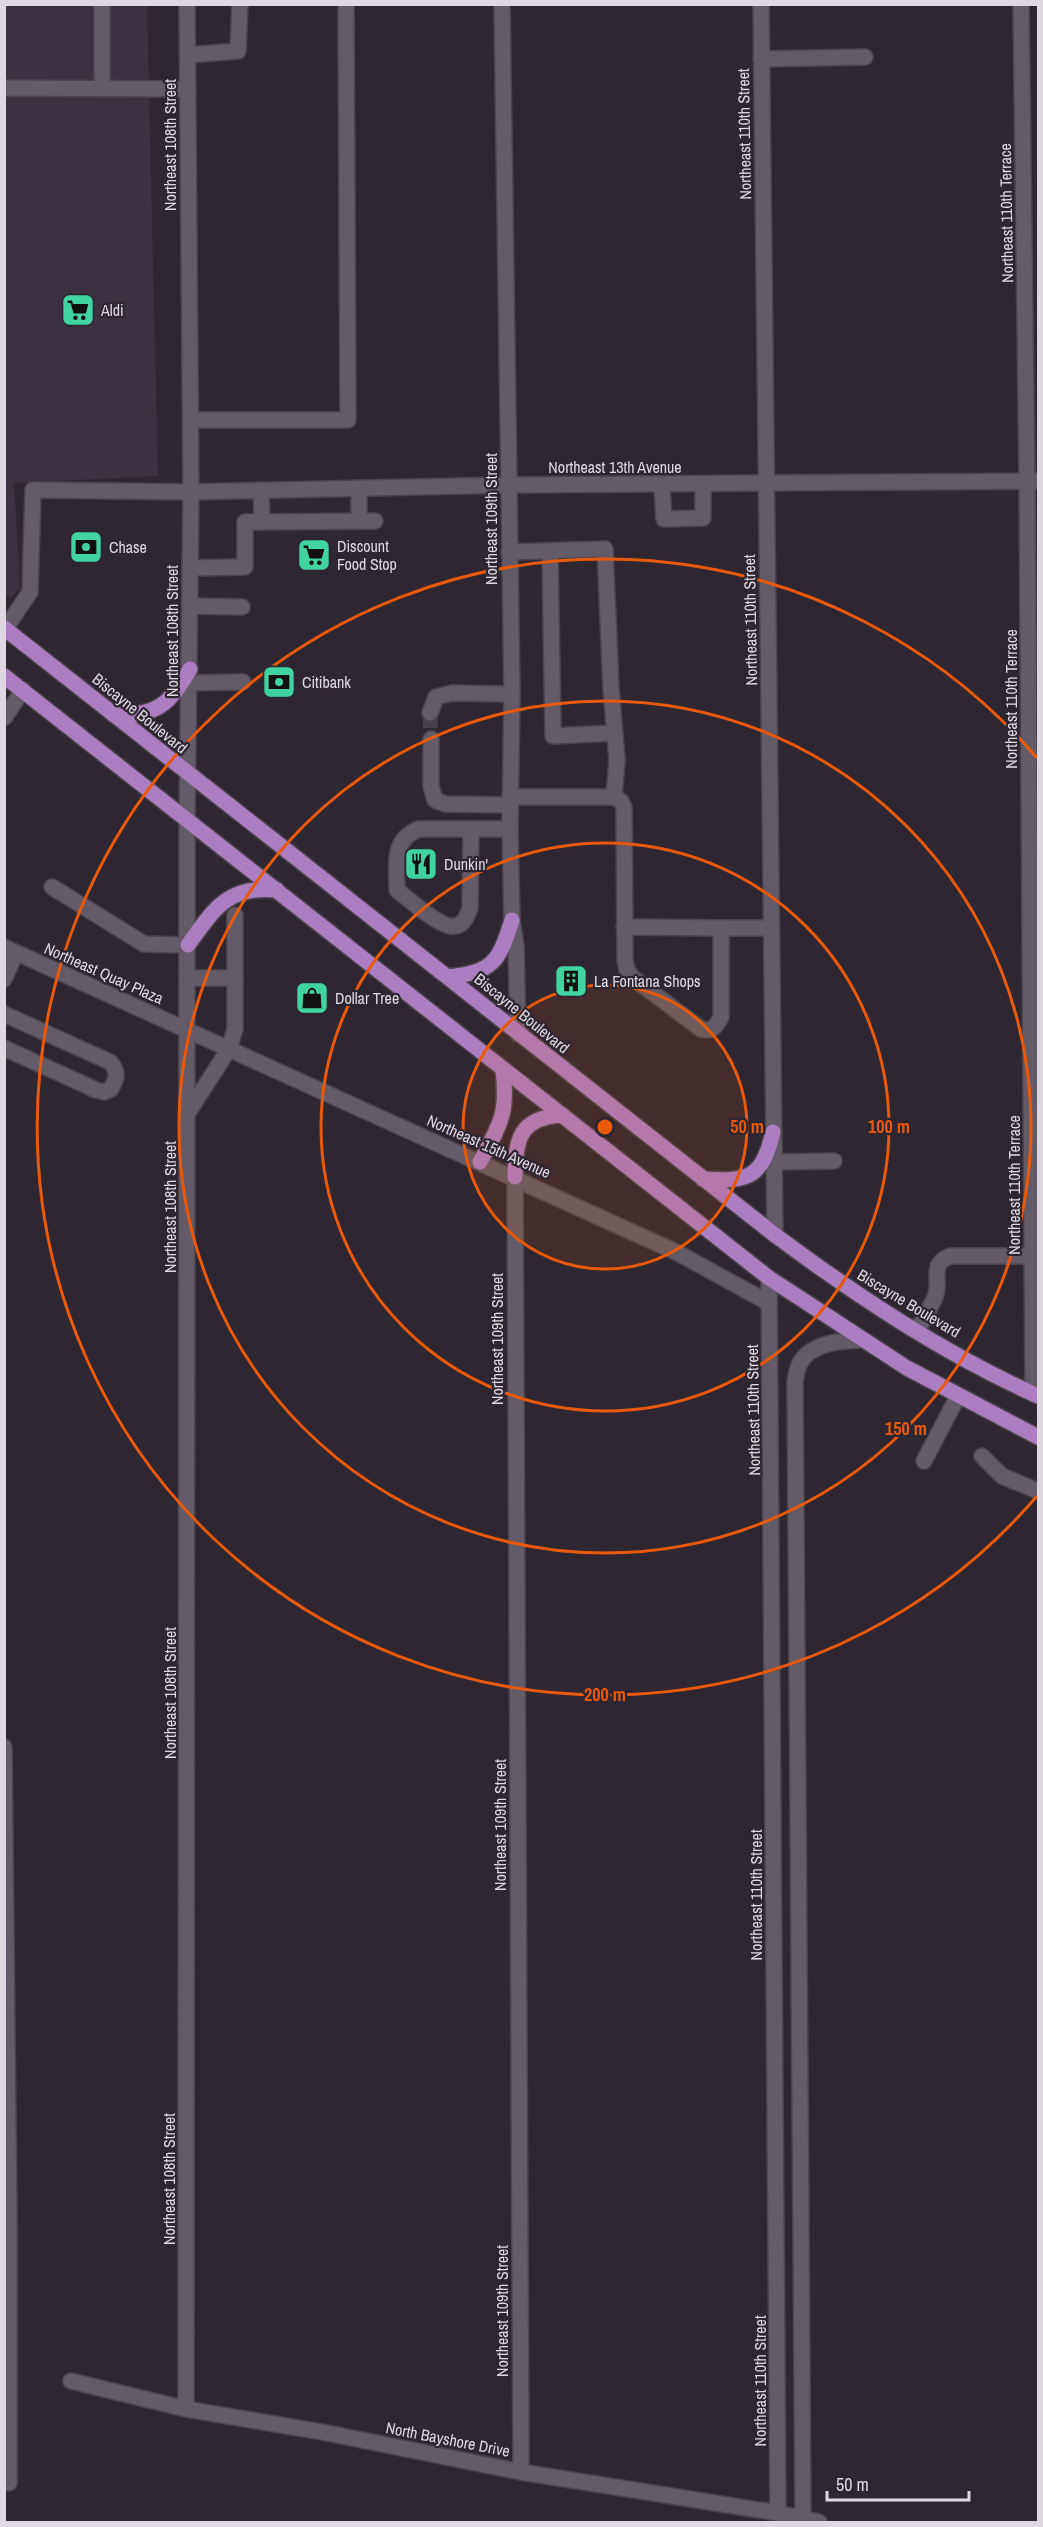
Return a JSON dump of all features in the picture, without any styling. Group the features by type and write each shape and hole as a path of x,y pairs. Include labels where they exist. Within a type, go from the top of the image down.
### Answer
{"main road":[{"name":"Biscayne Boulevard","path":"5,629 775,1235 855,1292 917,1331 1036,1394"},
{"path":"4,676 769,1278 862,1340 958,1396 1038,1437"},
{"path":"114,715 134,716 151,712 166,704 190,676"},
{"path":"188,945 215,909 230,896 250,890 277,890"},
{"path":"448,977 466,975 485,969 494,961 504,945 512,920"},
{"path":"480,1162 501,1123 506,1104 503,1069"},
{"path":"515,1177 518,1138 535,1120 562,1115"},
{"path":"703,1179 741,1179 754,1172 767,1157 773,1132"}],"street":[{"path":"102,4 102,88"},
{"name":"Northeast 108th Street","path":"186,2409 189,1111 187,819 191,492 187,4"},
{"path":"188,55 238,51 240,4"},
{"path":"191,420 348,420 346,4"},
{"name":"Northeast 109th Street","path":"502,4 512,694 510,829 518,1034"},
{"name":"Northeast 110th Street","path":"760,4 775,1235"},
{"name":"Northeast 110th Terrace","path":"1021,4 1033,481 1032,1256 1036,1394"},
{"path":"761,60 865,57"},
{"path":"4,88 188,89"},
{"name":"Northeast 13th Avenue","path":"5,629 30,592 33,490 191,492 509,485 662,486 767,482 1033,481"},
{"path":"662,486 664,519 703,518 703,484"},
{"path":"359,488 359,520"},
{"path":"261,490 262,521"},
{"path":"190,568 245,567 245,522 375,521"},
{"path":"509,552 605,549 610,688 617,760 614,796"},
{"path":"550,551 553,736 615,733"},
{"path":"190,606 242,607"},
{"path":"190,676 243,682"},
{"path":"4,718 23,690"},
{"path":"430,713 436,697 452,693 512,694"},
{"path":"431,740 431,786 435,800 447,804 614,796 621,801 624,807 624,927 627,970 633,978 701,1029 707,1031 713,1029 721,1017 721,928"},
{"path":"471,829 470,908 465,920 455,926 444,925 397,890 397,854 401,842 408,834 419,829 471,829 510,829"},
{"path":"52,887 144,944 188,945"},
{"path":"189,1111 229,1048 235,1029 235,915"},
{"path":"624,927 771,928"},
{"path":"4,979 10,950"},
{"name":"Northeast Quay Plaza","path":"10,950 189,1030"},
{"path":"188,978 235,978"},
{"path":"4,1014 110,1062 116,1068 117,1077 111,1089 104,1092 96,1090 4,1048"},
{"name":"Northeast 15th Avenue","path":"189,1030 676,1252 769,1303"},
{"path":"774,1162 834,1161"},
{"name":"Northeast 109th Street","path":"515,1177 521,2472"},
{"path":"917,1331 936,1294 937,1267 942,1259 950,1256 1032,1256"},
{"name":"Northeast 110th Street","path":"769,1278 778,2513"},
{"path":"803,2519 795,1382 800,1363 811,1351 827,1344 862,1340"},
{"path":"771,1381 795,1382"},
{"path":"924,1461 958,1396"},
{"path":"982,1456 1002,1476 1038,1491"},
{"path":"4,1747 9,2483"},
{"path":"775,1923 799,1922"},
{"name":"North Bayshore Drive","path":"71,2381 186,2409 322,2432 521,2472 778,2513 819,2523"}],"shaded area":[{"path":"4,5 147,5 158,476 14,483 20,588 11,598 4,593"}],"tunnel":[{"path":"430,713 431,739"}],"place":[{"name":"Aldi","path":"78,310"},
{"name":"Chase","path":"86,547"},
{"name":"Discount Food Stop","path":"314,555"},
{"name":"Citibank","path":"279,682"},
{"name":"Dunkin'","path":"421,864"},
{"name":"La Fontana Shops","path":"571,981"},
{"name":"Dollar Tree","path":"312,998"}]}
